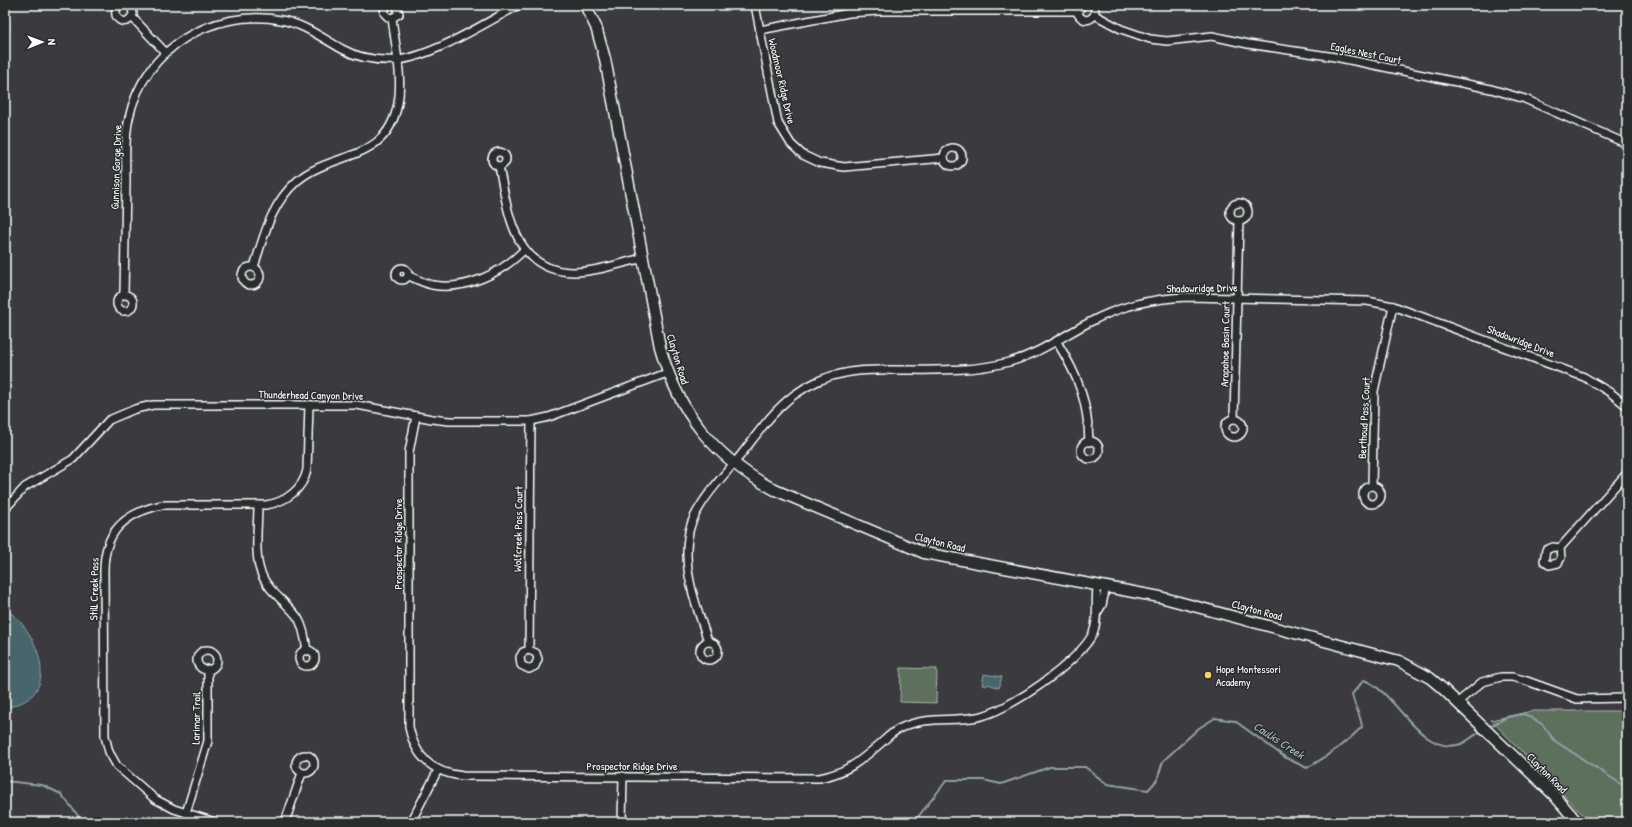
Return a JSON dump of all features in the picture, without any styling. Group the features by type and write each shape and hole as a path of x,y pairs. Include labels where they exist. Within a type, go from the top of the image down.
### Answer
{"main road":[{"name":"Clayton Road","path":"585,5 596,27 605,59 660,347 667,373 677,394 695,424 715,447 734,464 756,480 775,490 918,551 1160,597 1398,661 1430,678 1458,702 1554,796 1577,822"}],"street":[{"path":"119,5 115,12 119,20 128,21 132,17 133,11 129,5"},
{"path":"386,5 384,13 388,17 392,18"},
{"path":"392,18 399,14 397,5"},
{"name":"Gunnison Gorge Drive","path":"124,294 127,129 132,106 140,87 147,74 165,52 192,33 214,24 230,19 263,18 297,24 354,54 381,60 397,60 415,57 440,47 519,5"},
{"name":"Woodmoor Ridge Drive","path":"755,5 778,123 791,144 803,155 820,163 844,167 944,158"},
{"path":"760,30 848,13 871,12 1079,8 1079,16 1083,20 1091,19 1095,15 1093,5"},
{"name":"Eagles Nest Court","path":"1095,15 1121,30 1150,39 1167,41 1212,36 1248,44 1335,58 1491,89 1526,99 1627,144"},
{"path":"132,17 165,52"},
{"path":"254,267 273,211 290,189 304,176 316,169 364,152 376,143 387,130 394,118 399,92 392,18"},
{"path":"499,166 513,228 524,250 548,267 574,272 643,258"},
{"name":"Arapahoe Basin Court","path":"1234,418 1239,221"},
{"path":"409,276 431,285 460,284 500,271 524,250"},
{"name":"Shadowridge Drive","path":"708,640 692,593 687,558 688,537 701,504 784,403 803,389 825,378 844,373 869,370 963,369 988,366 1021,358 1058,342 1097,318 1141,303 1177,298 1367,301 1393,306 1584,377 1611,393 1627,406"},
{"name":"Berthoud Pass Court","path":"1372,486 1374,391 1393,306"},
{"path":"1058,342 1076,374 1082,391 1086,405 1089,442"},
{"name":"Thunderhead Canyon Drive","path":"5,509 25,487 73,459 109,420 135,409 153,405 356,405 416,416 449,420 531,421 549,417 667,373"},
{"name":"Still Creek Pass","path":"215,822 174,809 155,799 124,773 109,752 105,736 104,561 106,551 112,534 118,526 137,512 148,508 162,505 258,506 275,504 283,501 296,491 305,478 307,470 309,405"},
{"name":"Prospector Ridge Drive","path":"416,416 409,452 409,727 413,745 418,754 438,770 463,776 819,778 831,776 853,767 901,727 933,719 977,718 996,712 1063,668 1077,655 1093,633 1097,613 1095,602 1097,589 1102,585"},
{"name":"Wolfcreek Pass Court","path":"529,650 531,421"},
{"path":"1560,548 1627,473"},
{"path":"258,506 258,560 260,572 272,591 297,617 305,635 307,651"},
{"name":"Larimar Trail","path":"186,813 208,741 208,669"},
{"path":"1458,702 1482,682 1501,677 1512,677 1573,696 1578,694 1589,698 1627,698"},
{"path":"412,822 438,770"},
{"path":"286,822 302,773"},
{"path":"622,822 623,776"}],"green space":[{"path":"901,668 937,669 936,703 900,702"},
{"path":"1532,711 1627,711 1627,822 1590,822 1491,720"}],"water":[{"path":"5,609 25,628 33,640 41,668 40,682 34,693 23,702 5,708"},
{"path":"984,674 1002,677 999,688 988,684 986,686 982,685"}],"waterway":[{"name":"Caulks Creek","path":"914,822 947,780 983,780 1001,784 1050,767 1085,767 1107,784 1148,790 1157,780 1163,761 1199,728 1215,718 1235,721 1286,758 1307,768 1336,749 1362,727 1352,694 1364,680 1376,687 1421,733 1433,741 1446,745 1461,744 1482,731"},
{"name":"Caulks Creek","path":"1487,728 1507,717 1524,714 1542,724 1555,741 1627,788"},
{"path":"5,781 42,785 61,794 83,822"}],"place":[{"name":"Hope Montessori Academy","path":"1208,675"}]}
